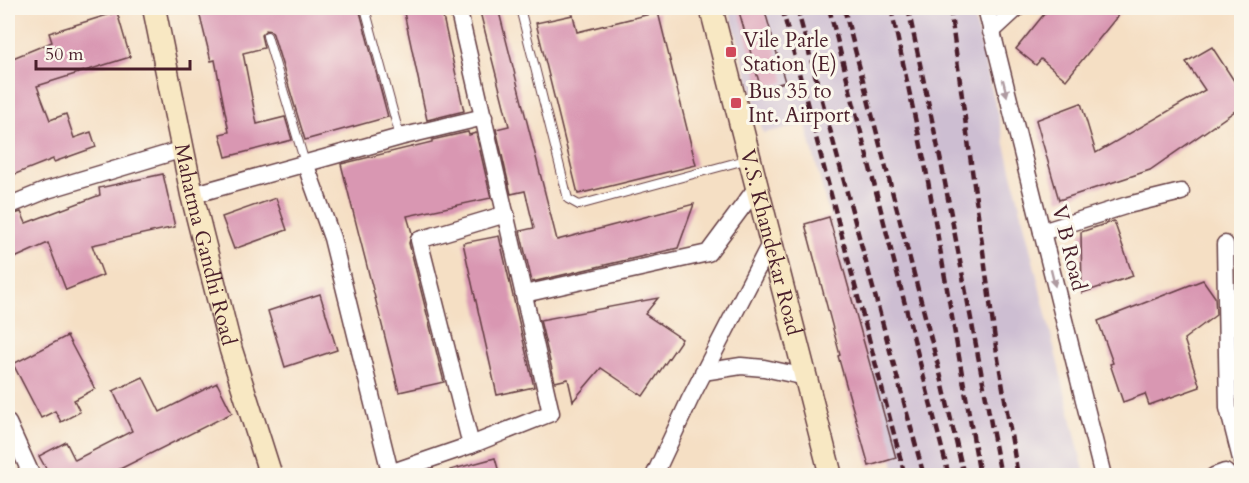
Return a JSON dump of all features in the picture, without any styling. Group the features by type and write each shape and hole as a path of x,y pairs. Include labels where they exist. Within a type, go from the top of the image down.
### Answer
{"street":[{"name":"Mahatma Gandhi Road","path":"154,8 192,195 231,350 271,476"},
{"path":"305,163 332,238 386,474 471,445 551,413 458,8"},
{"name":"V.S. Khandekar Road","path":"711,8 831,476"},
{"name":"V B Road","path":"986,8 1103,476"},
{"path":"991,32 1017,8"},
{"path":"192,195 400,137 484,117"},
{"path":"8,206 47,190 183,149"},
{"path":"524,294 708,253 757,187"},
{"path":"1042,232 1128,205 1181,192"},
{"path":"471,445 419,240 506,214"},
{"path":"654,476 703,372 771,242"},
{"path":"1225,244 1228,408 1241,462"},
{"path":"703,372 741,366 764,368 806,377"},
{"path":"8,423 32,476"},
{"path":"1214,476 1225,472 1229,476"}],"lane":[{"path":"366,8 400,137"},
{"path":"519,8 568,199 579,205 750,159"},
{"path":"267,36 305,163"}],"shaded area":[{"path":"729,8 972,8 1085,475 896,475 806,125 763,133"}],"building":[{"path":"198,8 359,8 388,117 305,140 273,34 266,30 261,35 264,48 243,53 257,124 285,117 292,140 226,157 220,134 229,132 215,60 211,61"},
{"path":"403,8 441,8 464,111 427,120"},
{"path":"479,8 498,8 557,240 694,204 678,248 532,282 520,231 534,228 525,191 511,194 496,129 509,126"},
{"path":"738,8 764,8 785,82 761,89"},
{"path":"1049,8 1124,8 1066,80 1041,59 1036,65 1016,49"},
{"path":"117,12 130,57 37,86 50,120 66,114 74,138 91,132 96,147 54,162 53,159 8,177 8,60 52,42 49,33"},
{"path":"658,12 696,165 578,194 536,23 573,15 577,32"},
{"path":"1212,47 1242,93 1242,106 1150,170 1059,200 1036,120 1081,103 1096,153 1205,90 1186,62"},
{"path":"468,132 469,135 476,133 491,198 407,216 412,233 409,243 444,382 399,392 341,164"},
{"path":"163,174 175,227 92,245 103,275 66,290 48,243 8,261 8,216 21,212 26,223 100,195 99,188"},
{"path":"276,198 287,230 234,249 222,217"},
{"path":"829,217 896,458 869,466 838,356 840,355 805,224"},
{"path":"1114,221 1133,276 1082,293 1081,232"},
{"path":"499,236 534,387 497,395 463,243"},
{"path":"1203,280 1215,297 1216,315 1184,339 1200,387 1149,405 1145,394 1123,402 1110,364 1113,363 1098,321"},
{"path":"320,294 337,350 285,367 268,311"},
{"path":"658,298 645,314 682,339 643,396 601,368 573,401 568,379 555,382 540,320"},
{"path":"67,336 95,389 74,400 80,412 61,422 55,411 41,418 13,364"},
{"path":"143,377 160,412 217,383 232,413 106,476 46,476 49,474 39,456 66,442 75,460 132,431 113,391"},
{"path":"495,458 500,476 451,476 450,470"}],"railway":[{"path":"782,8 905,476"},
{"path":"797,8 924,476"},
{"path":"829,8 949,476"},
{"path":"844,8 941,377 964,476"},
{"path":"891,8 925,164 980,476"},
{"path":"908,8 941,162 1001,476"},
{"path":"950,8 996,347 1018,476"}],"place":[{"name":"Vile Parle Station (E)","path":"731,52"},
{"name":"Bus 35 to Int. Airport","path":"736,103"}]}
